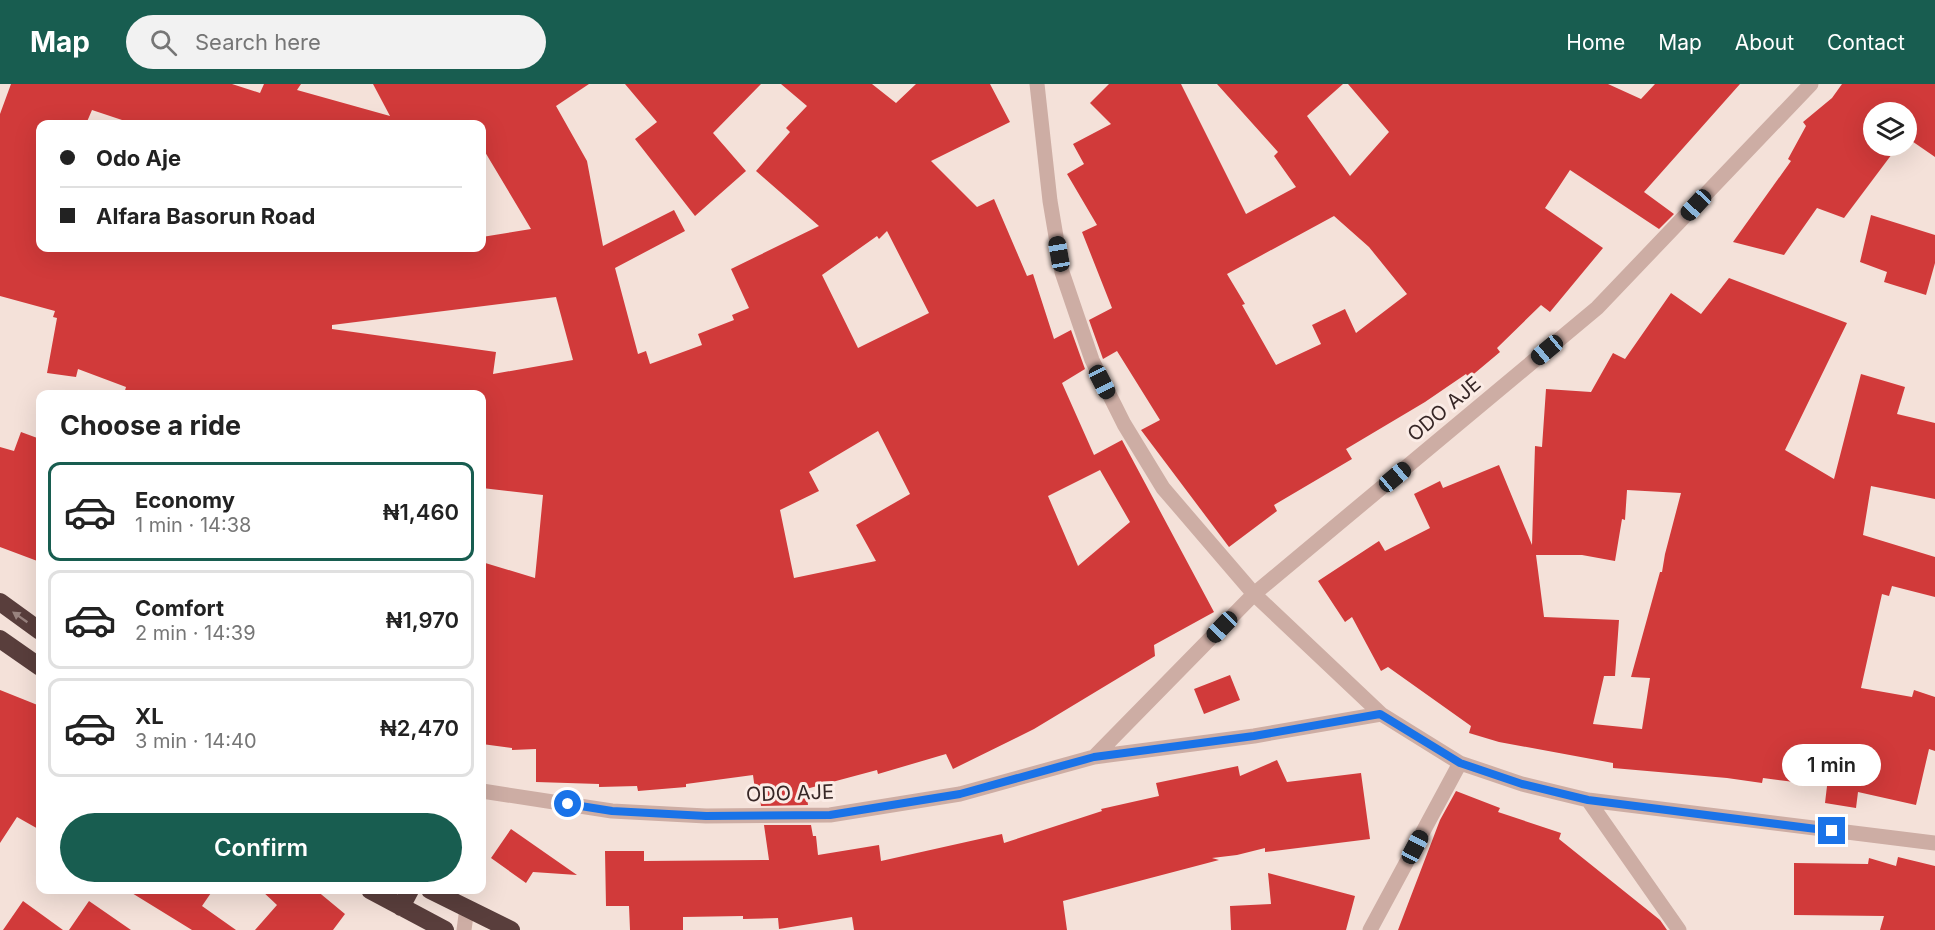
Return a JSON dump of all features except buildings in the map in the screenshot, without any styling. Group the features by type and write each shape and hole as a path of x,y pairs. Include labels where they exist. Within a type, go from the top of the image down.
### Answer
{"highway":[{"path":"0,602 36,628"},
{"path":"0,639 36,664"},
{"path":"377,894 445,930"},
{"path":"401,907 408,894"},
{"path":"438,894 511,930"}],"street":[{"path":"1037,84 1050,201 1062,272 1092,360 1124,424 1163,488 1254,594 1380,714 1460,763 1522,784 1588,800 1935,843"},
{"name":"ODO AJE","path":"1094,757 1254,594 1597,308 1811,84"},
{"name":"ODO AJE","path":"486,792 612,811 706,816 830,815 960,794 1094,757 1254,736 1380,714"},
{"path":"1370,930 1460,763"},
{"path":"1588,800 1679,930"},
{"path":"464,930 467,909"}],"route":[{"path":"568,804 612,811 706,816 830,815 960,794 1094,757 1254,736 1380,714 1460,763 1522,784 1588,800 1832,831"}]}
